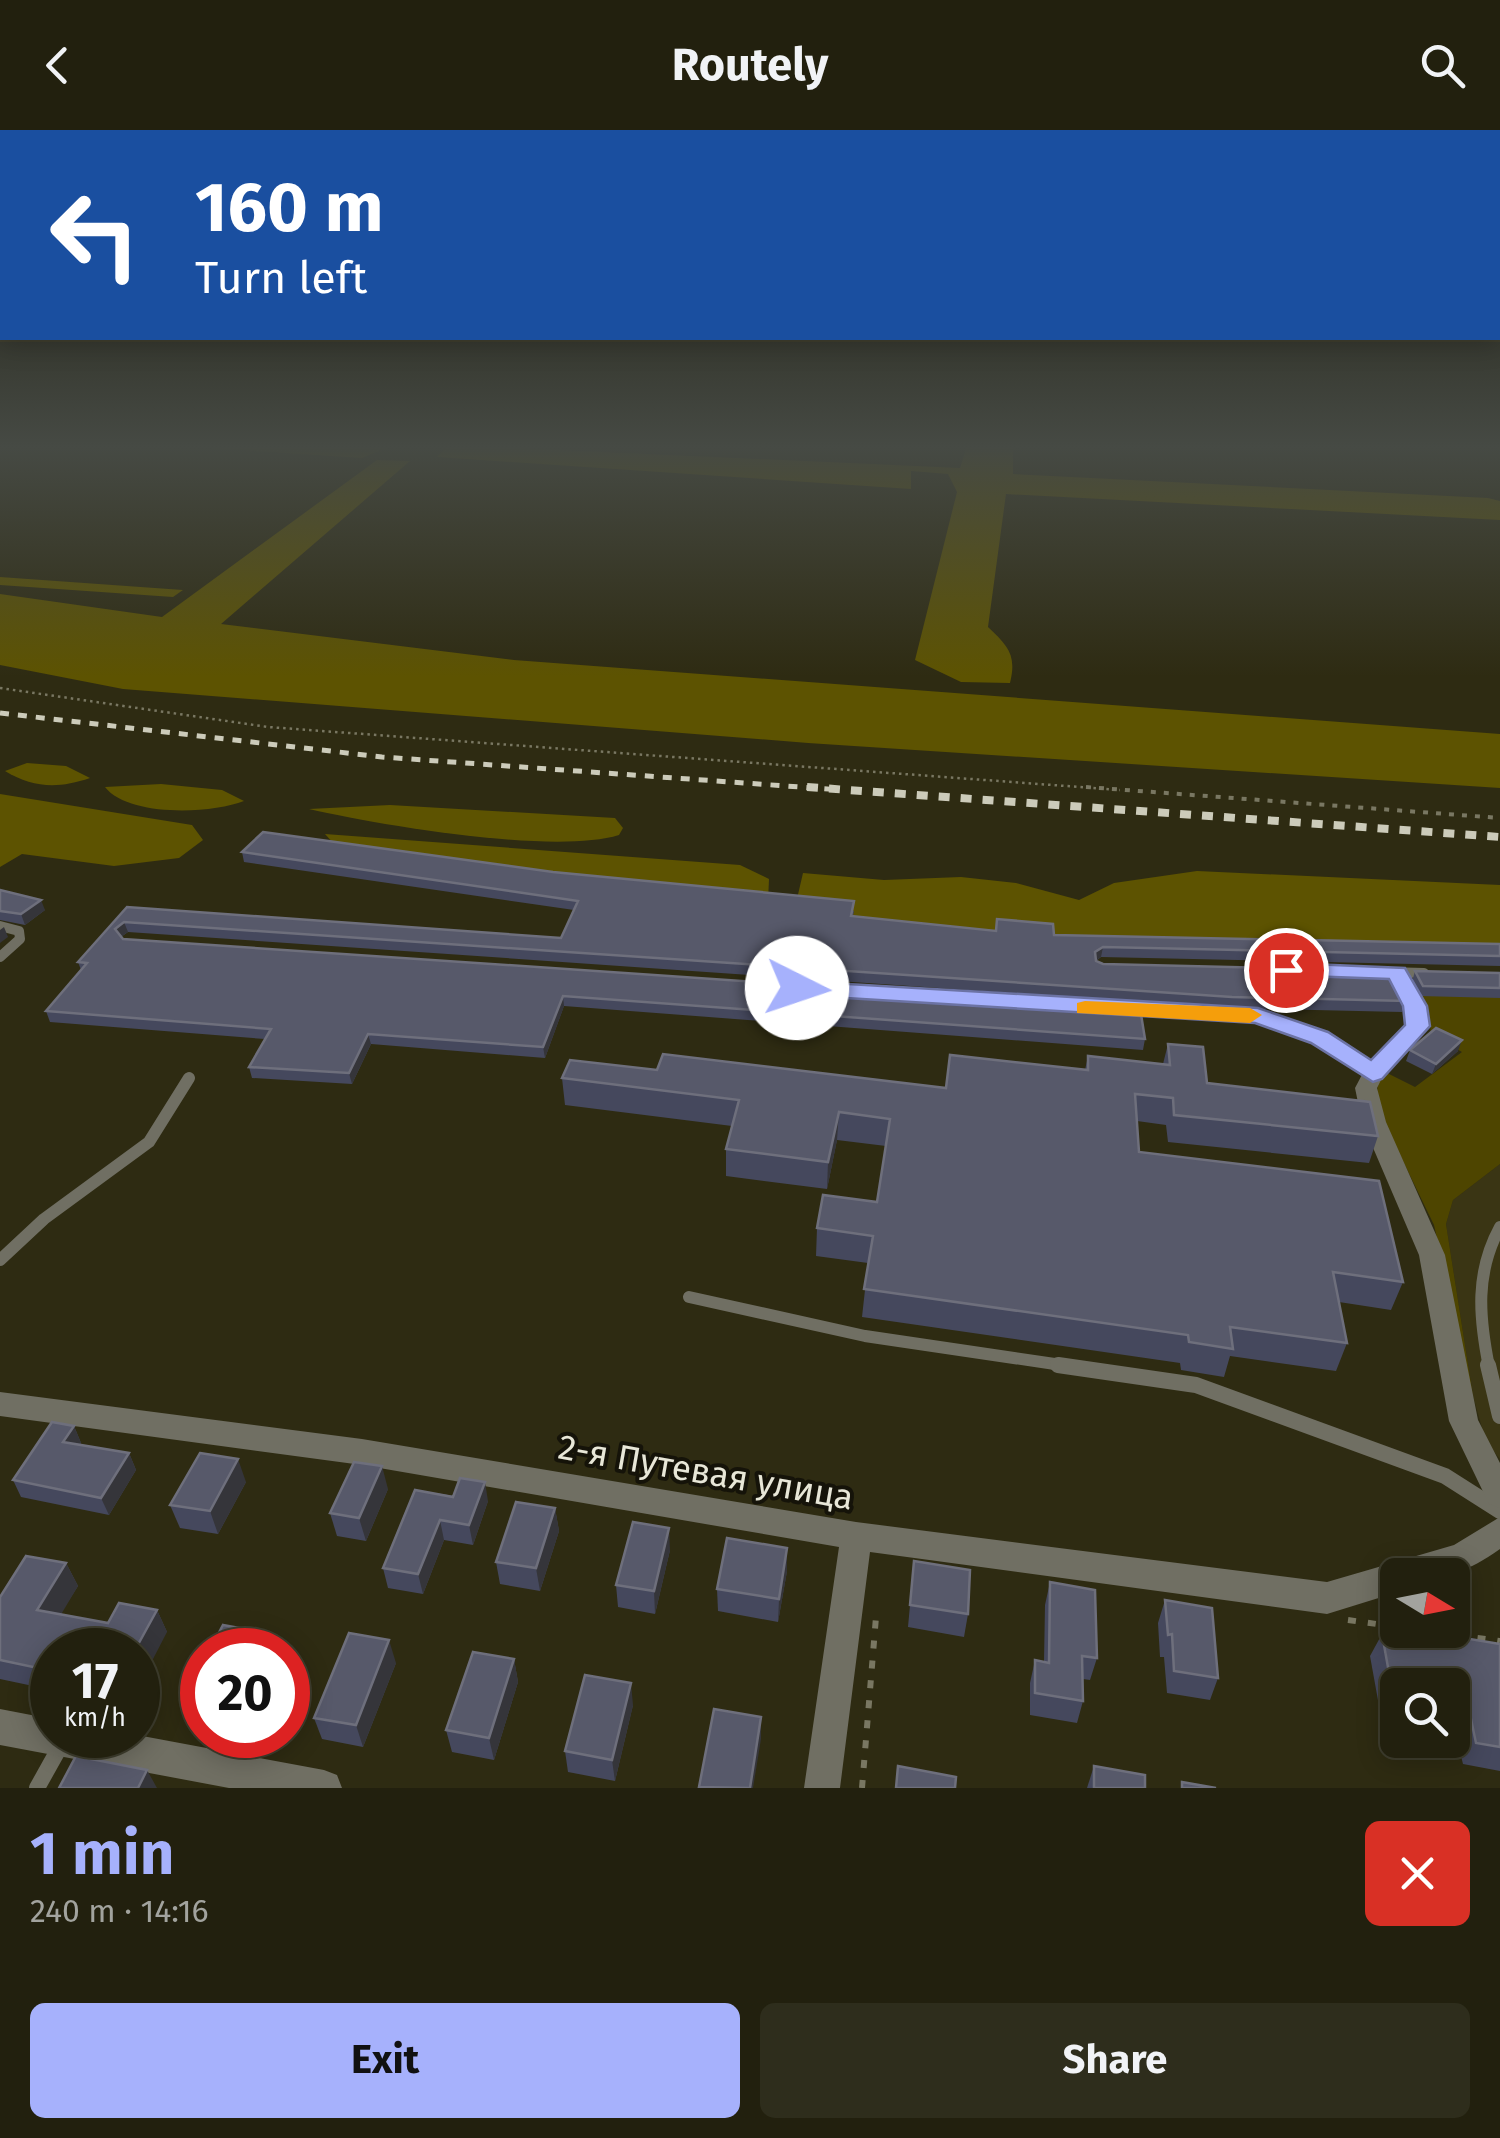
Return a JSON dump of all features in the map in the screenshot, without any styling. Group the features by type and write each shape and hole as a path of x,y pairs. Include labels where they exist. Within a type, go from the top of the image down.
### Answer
{"street":[{"path":"1414,1032 1373,1074 1366,1088 1374,1122 1401,1194 1432,1254 1464,1421 1500,1494"},
{"name":"2-я Путевая улица","path":"0,1404 362,1452 856,1536 1328,1598 1380,1582"},
{"name":"2-я Путевая улица","path":"1460,1558 1500,1531"},
{"path":"822,1788 856,1536"},
{"path":"0,1727 30,1733"},
{"path":"160,1758 324,1788"}],"lane":[{"path":"0,926 19,931 20,940 0,956"},
{"path":"1377,972 1432,973"},
{"path":"1397,972 1415,1006 1418,1019 1414,1032"},
{"path":"1112,1010 1258,1016 1320,1038 1373,1074"},
{"path":"0,1260 44,1219 149,1142 189,1078"},
{"path":"1500,1227 1478,1276 1484,1343 1500,1416"},
{"path":"689,1297 866,1336 1196,1385 1445,1476 1500,1511"},
{"path":"37,1788 54,1758"}],"path":[{"path":"0,688 268,727 1500,818"},
{"path":"862,1788 876,1613"},
{"path":"1337,1618 1380,1624"},
{"path":"1470,1637 1500,1641"}],"shaded area":[{"path":"292,522 339,522 221,624 514,660 1500,734 1500,788 808,743 123,689 0,665 0,594 162,617"},
{"path":"949,522 1002,522 988,627 1009,652 1010,683 961,682 915,660"},
{"path":"0,577 183,590 173,597 0,585"},
{"path":"27,763 66,766 90,778 46,785 5,771"},
{"path":"161,784 222,790 244,801 212,809 150,808 116,797 105,787"},
{"path":"0,794 192,825 203,840 179,858 114,866 22,854 0,867"},
{"path":"390,805 615,818 623,828 619,835 590,840 511,840 421,830 309,809"},
{"path":"325,834 740,865 769,879 768,902 341,852"},
{"path":"1197,871 1500,885 1500,954 995,941 851,927 853,911 793,916 803,873 884,880 961,877 1016,883 1079,900 1114,883"},
{"path":"1413,983 1500,998 1500,1164 1453,1200 1446,1224 1473,1396 1434,1225 1385,1124 1377,1096 1378,1078 1383,1071 1415,1087 1462,1052 1431,1035 1429,1013"},
{"path":"1500,1164 1500,1459 1486,1442 1473,1396 1446,1224 1453,1200"}],"building":[{"path":"263,832 553,872 854,901 851,916 996,931 997,919 1053,924 1054,935 1500,944 1500,956 1103,947 1095,952 1096,961 1103,964 1395,971 1406,1001 1232,997 124,922 115,929 123,939 1140,1008 1145,1039 563,996 543,1047 368,1034 349,1073 249,1067 271,1029 46,1011 87,963 78,962 127,907 561,938 578,901 242,852"},
{"path":"0,890 41,900 21,914 0,911"},
{"path":"1415,971 1500,973 1500,988 1423,986"},
{"path":"1436,1028 1462,1040 1436,1064 1410,1050"},
{"path":"1168,1044 1203,1047 1207,1083 1370,1102 1378,1136 1174,1115 1173,1098 1135,1094 1139,1152 1379,1181 1403,1282 1333,1272 1347,1343 1230,1327 1233,1349 1189,1342 1188,1335 864,1289 873,1236 817,1228 823,1195 877,1202 890,1119 839,1112 828,1162 726,1149 739,1100 562,1078 570,1060 657,1070 663,1054 946,1088 950,1055 1088,1070 1088,1056 1170,1065"},
{"path":"52,1422 74,1426 63,1442 129,1453 101,1498 13,1480"},
{"path":"200,1453 238,1459 210,1511 170,1505"},
{"path":"354,1462 382,1466 359,1518 330,1513"},
{"path":"460,1478 485,1482 469,1525 440,1520 418,1574 383,1568 415,1490 453,1497"},
{"path":"516,1502 555,1508 536,1568 496,1562"},
{"path":"633,1522 669,1528 654,1591 616,1585"},
{"path":"727,1538 787,1548 779,1599 717,1589"},
{"path":"26,1556 66,1563 37,1610 108,1623 119,1603 157,1610 147,1628 30,1628 30,1666 0,1660 0,1597"},
{"path":"914,1561 970,1570 968,1614 910,1605"},
{"path":"1050,1582 1095,1590 1097,1658 1082,1656 1083,1701 1035,1693 1035,1660 1049,1663"},
{"path":"1165,1600 1212,1608 1218,1678 1174,1671"},
{"path":"349,1633 389,1640 356,1725 314,1718"},
{"path":"1470,1639 1500,1644 1500,1747 1476,1743 1470,1719 1470,1668 1388,1668 1385,1648 1470,1648"},
{"path":"473,1652 514,1659 489,1738 446,1730"},
{"path":"585,1675 631,1683 612,1760 565,1751"},
{"path":"714,1709 761,1717 750,1788 699,1787"},
{"path":"75,1758 147,1770 138,1788 59,1788"},
{"path":"898,1766 956,1777 955,1788 896,1788"},
{"path":"1094,1766 1145,1775 1145,1788 1094,1788"},
{"path":"1182,1782 1216,1788 1182,1788"}],"railway":[{"path":"0,713 382,757 842,790"},
{"path":"807,787 1500,837"}],"slow traffic":[{"path":"1085,1008 1250,1015"}],"route":[{"path":"797,988 1258,1016 1320,1038 1373,1074 1418,1026 1415,1006 1397,972 1286,970"}]}
